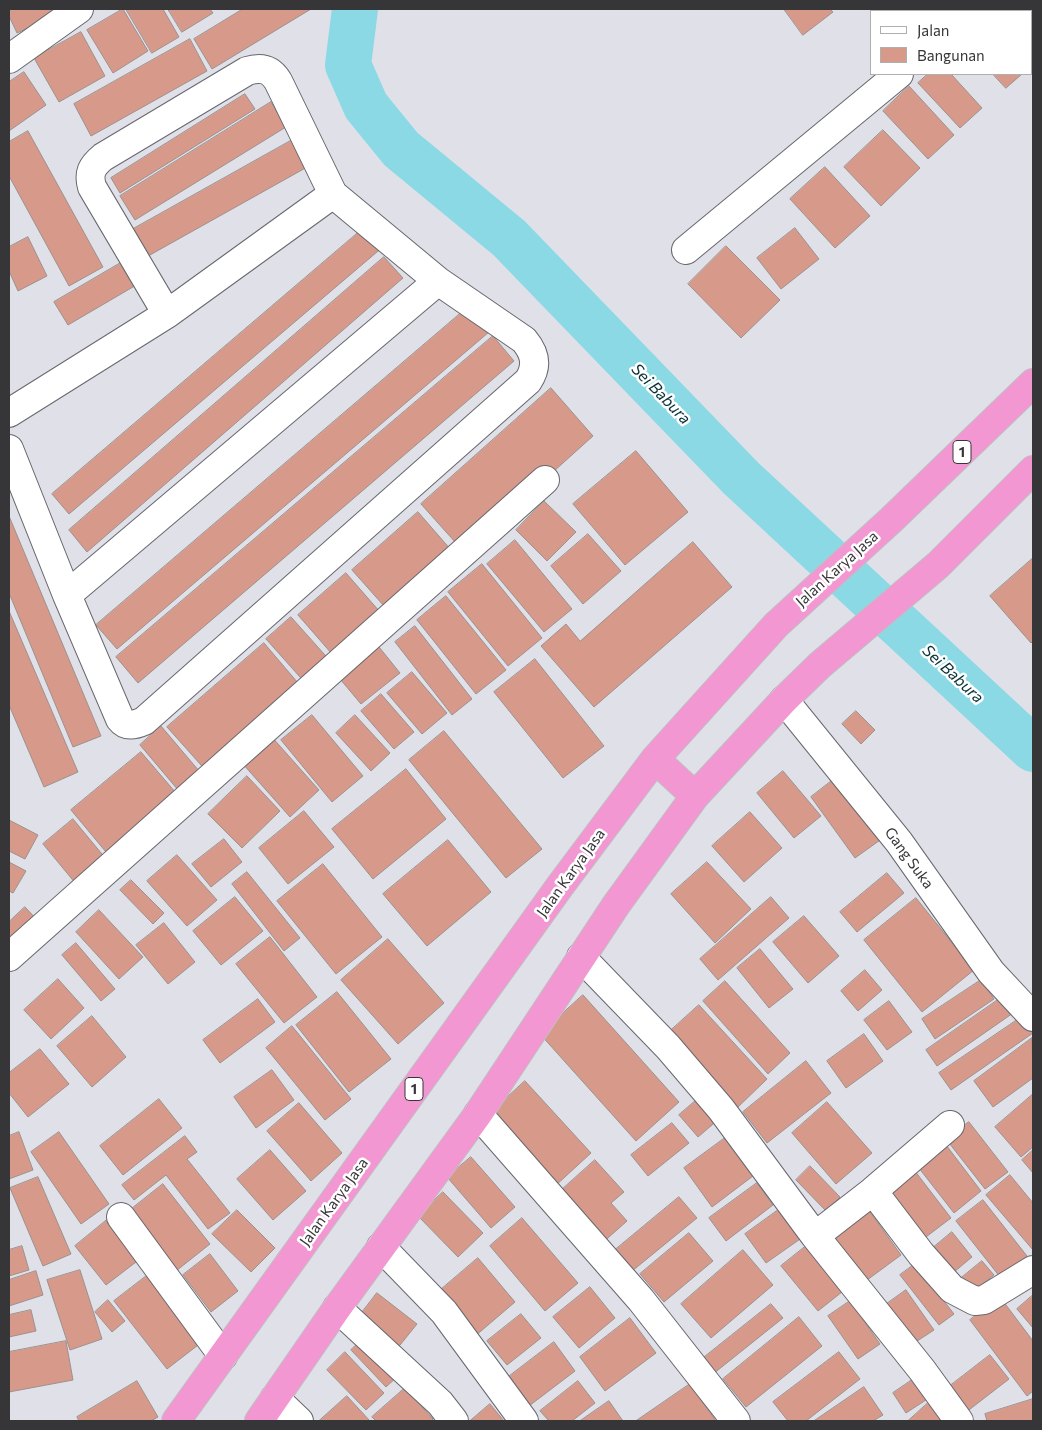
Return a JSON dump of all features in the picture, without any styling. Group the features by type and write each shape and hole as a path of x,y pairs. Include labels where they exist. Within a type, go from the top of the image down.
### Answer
{"highway":[{"name":"Jalan Karya Jasa","path":"176,1421 560,886 655,759 776,625 890,520 1033,383"},
{"path":"259,1421 337,1308 478,1114 616,904 695,796 784,700 820,665 938,564 1031,476"},
{"path":"655,759 695,796"}],"street":[{"path":"9,59 79,9"},
{"path":"9,449 67,596 122,721 129,724 144,721 528,381 534,371 533,352 528,345 438,281 333,194 274,73 263,69 247,71 97,162 90,174 92,187 167,314"},
{"path":"686,250 899,75"},
{"path":"9,413 167,314 333,194"},
{"path":"67,596 438,281"},
{"path":"9,957 545,480"},
{"name":"Gang Suka","path":"784,700 898,842 991,972 1033,1017"},
{"path":"581,957 668,1048 721,1109 815,1236 922,1370 959,1421"},
{"path":"478,1114 641,1300 736,1421"},
{"path":"815,1236 873,1191 950,1125"},
{"path":"873,1191 921,1254 952,1289 966,1297 975,1301 984,1300 1033,1270"},
{"path":"121,1217 223,1356"},
{"path":"381,1247 444,1312 524,1421"},
{"path":"337,1308 440,1403 454,1421"},
{"path":"275,1398 299,1421"}],"building":[{"path":"9,9 63,9 64,11 17,33 9,16"},
{"path":"123,9 148,51 113,73 87,30"},
{"path":"126,9 163,9 179,37 152,53"},
{"path":"168,9 210,9 213,13 182,32"},
{"path":"243,9 311,9 212,69 194,39"},
{"path":"784,9 830,9 833,12 803,35"},
{"path":"928,9 966,9 964,10"},
{"path":"1033,9 1033,38 1032,10 1030,10"},
{"path":"81,32 105,76 59,102 34,58"},
{"path":"190,39 207,71 91,136 74,104"},
{"path":"24,72 46,105 9,131 9,82"},
{"path":"927,75 952,75 982,108 960,128 918,83"},
{"path":"994,75 1021,75 1006,88"},
{"path":"909,86 954,135 928,159 883,111"},
{"path":"245,94 255,109 120,193 111,178"},
{"path":"271,102 286,127 135,220 120,196"},
{"path":"883,130 920,168 881,206 844,167"},
{"path":"28,131 103,267 69,286 9,176 9,142"},
{"path":"294,139 309,166 141,260 126,233"},
{"path":"825,167 870,216 835,248 790,199"},
{"path":"366,226 384,246 69,514 52,494"},
{"path":"795,228 819,259 781,289 757,258"},
{"path":"28,237 47,276 18,291 9,271 9,247"},
{"path":"726,246 780,300 741,338 688,284"},
{"path":"384,257 403,278 87,552 69,530"},
{"path":"124,261 138,284 68,325 54,302"},
{"path":"468,307 489,332 117,649 96,625"},
{"path":"493,336 514,361 138,683 116,657"},
{"path":"551,388 593,436 464,552 421,504"},
{"path":"636,451 688,512 625,565 573,504"},
{"path":"544,501 576,532 547,561 516,530"},
{"path":"418,512 458,558 392,615 352,570"},
{"path":"9,516 101,736 73,747 9,593"},
{"path":"588,534 621,571 583,604 551,566"},
{"path":"515,540 572,609 544,632 487,564"},
{"path":"693,542 732,587 594,707 541,646 566,624 580,641"},
{"path":"1033,558 1033,641 1031,643 990,596"},
{"path":"482,564 542,638 508,666 448,592"},
{"path":"346,573 387,620 339,662 298,615"},
{"path":"446,596 506,670 476,694 417,620"},
{"path":"9,611 78,772 44,787 9,705"},
{"path":"291,617 333,664 308,686 266,639"},
{"path":"415,626 472,699 452,715 395,642"},
{"path":"264,643 304,690 209,774 167,727"},
{"path":"379,647 400,673 361,704 340,679"},
{"path":"535,659 604,746 563,778 494,692"},
{"path":"412,672 447,713 422,734 387,693"},
{"path":"381,694 414,732 394,749 361,711"},
{"path":"856,711 875,730 861,744 842,724"},
{"path":"312,715 363,776 332,802 281,740"},
{"path":"355,715 390,753 371,771 336,733"},
{"path":"161,726 205,778 184,797 140,745"},
{"path":"444,731 542,849 506,878 409,760"},
{"path":"271,736 319,790 290,817 242,763"},
{"path":"141,752 182,800 111,858 71,810"},
{"path":"406,769 446,819 373,879 332,829"},
{"path":"783,771 821,816 794,838 757,793"},
{"path":"247,776 280,811 242,848 208,814"},
{"path":"838,776 883,838 855,858 811,797"},
{"path":"304,811 334,847 288,884 259,848"},
{"path":"750,812 782,848 744,882 712,846"},
{"path":"73,819 111,865 81,890 43,844"},
{"path":"9,820 38,835 25,859 9,851"},
{"path":"224,839 242,862 211,887 192,864"},
{"path":"448,840 491,892 427,946 383,894"},
{"path":"177,855 217,900 187,926 147,881"},
{"path":"9,862 26,871 13,893 9,891"},
{"path":"707,862 751,909 715,943 671,894"},
{"path":"323,864 382,937 336,974 277,901"},
{"path":"247,872 300,938 284,951 232,884"},
{"path":"887,873 904,893 857,932 840,912"},
{"path":"131,880 164,913 153,924 120,890"},
{"path":"235,897 263,931 221,965 193,931"},
{"path":"771,897 789,918 718,980 700,959"},
{"path":"916,898 974,970 922,1012 864,940"},
{"path":"25,907 39,922 9,950 9,922"},
{"path":"99,910 143,957 119,979 76,932"},
{"path":"804,916 839,956 808,983 773,942"},
{"path":"164,923 195,962 168,984 136,945"},
{"path":"270,937 317,997 284,1023 236,964"},
{"path":"388,939 444,1003 398,1044 341,980"},
{"path":"76,943 115,989 101,1001 62,955"},
{"path":"760,949 793,989 769,1008 737,968"},
{"path":"865,970 882,990 858,1011 841,991"},
{"path":"58,979 84,1008 51,1039 24,1010"},
{"path":"981,980 994,999 935,1039 922,1019"},
{"path":"725,981 790,1053 768,1074 703,1001"},
{"path":"337,992 391,1059 349,1092 296,1025"},
{"path":"583,995 679,1102 636,1141 540,1034"},
{"path":"1005,995 1016,1011 937,1066 926,1050"},
{"path":"258,999 275,1022 220,1063 203,1040"},
{"path":"889,1001 912,1032 887,1050 864,1020"},
{"path":"699,1005 767,1079 737,1108 668,1033"},
{"path":"92,1016 126,1057 92,1087 57,1046"},
{"path":"1023,1016 1033,1033 951,1090 939,1073"},
{"path":"292,1026 351,1099 325,1120 266,1048"},
{"path":"864,1034 883,1061 846,1088 827,1061"},
{"path":"1032,1038 1033,1078 993,1107 974,1081"},
{"path":"40,1049 69,1084 28,1117 9,1093 9,1073"},
{"path":"806,1061 831,1093 767,1143 743,1112"},
{"path":"272,1070 294,1100 256,1128 234,1097"},
{"path":"525,1081 591,1153 554,1187 488,1115"},
{"path":"1033,1094 1033,1147 1021,1157 995,1127"},
{"path":"700,1097 719,1119 698,1137 679,1115"},
{"path":"159,1099 182,1128 123,1175 100,1146"},
{"path":"827,1102 872,1153 836,1184 792,1133"},
{"path":"299,1103 342,1153 311,1181 267,1131"},
{"path":"969,1122 1008,1172 985,1189 946,1139"},
{"path":"672,1123 689,1143 648,1176 631,1155"},
{"path":"19,1132 33,1170 9,1179 9,1136"},
{"path":"59,1132 109,1204 81,1224 31,1152"},
{"path":"185,1136 197,1152 187,1159 230,1213 208,1229 166,1175 134,1200 122,1185"},
{"path":"725,1138 753,1176 712,1207 684,1168"},
{"path":"943,1141 981,1191 954,1213 915,1163"},
{"path":"270,1150 306,1191 273,1220 237,1179"},
{"path":"1033,1150 1033,1173 1022,1160"},
{"path":"471,1157 515,1207 491,1228 447,1177"},
{"path":"595,1160 624,1192 611,1203 627,1221 600,1245 556,1195"},
{"path":"810,1166 840,1197 826,1211 796,1180"},
{"path":"911,1166 951,1218 918,1243 878,1191"},
{"path":"1010,1175 1033,1203 1033,1250 986,1195"},
{"path":"38,1177 71,1254 43,1266 10,1188"},
{"path":"757,1183 773,1205 726,1241 709,1218"},
{"path":"163,1184 210,1244 176,1271 129,1211"},
{"path":"443,1192 483,1233 458,1257 418,1216"},
{"path":"679,1197 697,1218 626,1276 609,1255"},
{"path":"983,1200 1027,1256 1000,1277 956,1221"},
{"path":"781,1208 803,1237 766,1263 745,1234"},
{"path":"868,1209 901,1255 863,1283 830,1237"},
{"path":"237,1210 275,1248 251,1272 212,1234"},
{"path":"522,1218 578,1283 545,1311 490,1246"},
{"path":"108,1219 140,1259 106,1285 75,1246"},
{"path":"952,1232 972,1257 948,1277 928,1252"},
{"path":"689,1233 713,1261 664,1302 640,1274"},
{"path":"811,1242 847,1288 818,1311 781,1266"},
{"path":"22,1246 29,1270 9,1276 9,1250"},
{"path":"743,1250 773,1285 711,1338 681,1304"},
{"path":"210,1254 238,1291 211,1312 183,1275"},
{"path":"478,1258 515,1302 474,1337 437,1293"},
{"path":"982,1261 994,1275 971,1293 960,1279"},
{"path":"915,1264 954,1314 939,1325 900,1275"},
{"path":"80,1270 102,1339 70,1350 47,1280"},
{"path":"36,1271 43,1295 9,1306 9,1280"},
{"path":"149,1274 202,1342 167,1369 114,1301"},
{"path":"590,1287 615,1318 579,1348 553,1317"},
{"path":"906,1290 934,1330 908,1347 881,1308"},
{"path":"377,1293 417,1324 396,1350 357,1319"},
{"path":"1000,1297 1033,1341 1033,1391 1027,1396 970,1320"},
{"path":"1033,1297 1033,1328 1017,1309"},
{"path":"108,1300 125,1321 112,1332 95,1312"},
{"path":"850,1301 880,1344 858,1359 828,1316"},
{"path":"771,1304 783,1318 708,1378 697,1363"},
{"path":"31,1310 36,1331 9,1337 9,1315"},
{"path":"521,1314 541,1338 507,1365 487,1341"},
{"path":"799,1317 822,1346 746,1407 723,1379"},
{"path":"630,1318 656,1353 605,1391 580,1357"},
{"path":"364,1338 399,1375 386,1387 351,1350"},
{"path":"66,1341 73,1380 9,1392 9,1352"},
{"path":"554,1342 575,1371 529,1406 507,1378"},
{"path":"345,1352 384,1393 366,1410 327,1370"},
{"path":"839,1352 860,1379 806,1421 788,1421 773,1402"},
{"path":"990,1355 1009,1379 965,1413 946,1389"},
{"path":"915,1378 929,1398 906,1413 893,1393"},
{"path":"137,1381 158,1417 151,1421 79,1421 77,1417"},
{"path":"578,1381 595,1403 572,1421 549,1421 540,1411"},
{"path":"690,1384 716,1421 636,1421"},
{"path":"864,1387 883,1415 873,1421 814,1421"},
{"path":"405,1388 433,1419 431,1421 376,1421 372,1417"},
{"path":"347,1396 370,1421 319,1421"},
{"path":"1033,1399 1033,1421 987,1421 985,1414"},
{"path":"609,1401 623,1421 580,1421"},
{"path":"928,1403 944,1421 908,1421"},
{"path":"490,1404 504,1421 470,1421"}],"waterway":[{"name":"Sei Babura","path":"355,9 348,65 366,106 401,149 509,238 741,478 1033,749"}]}
